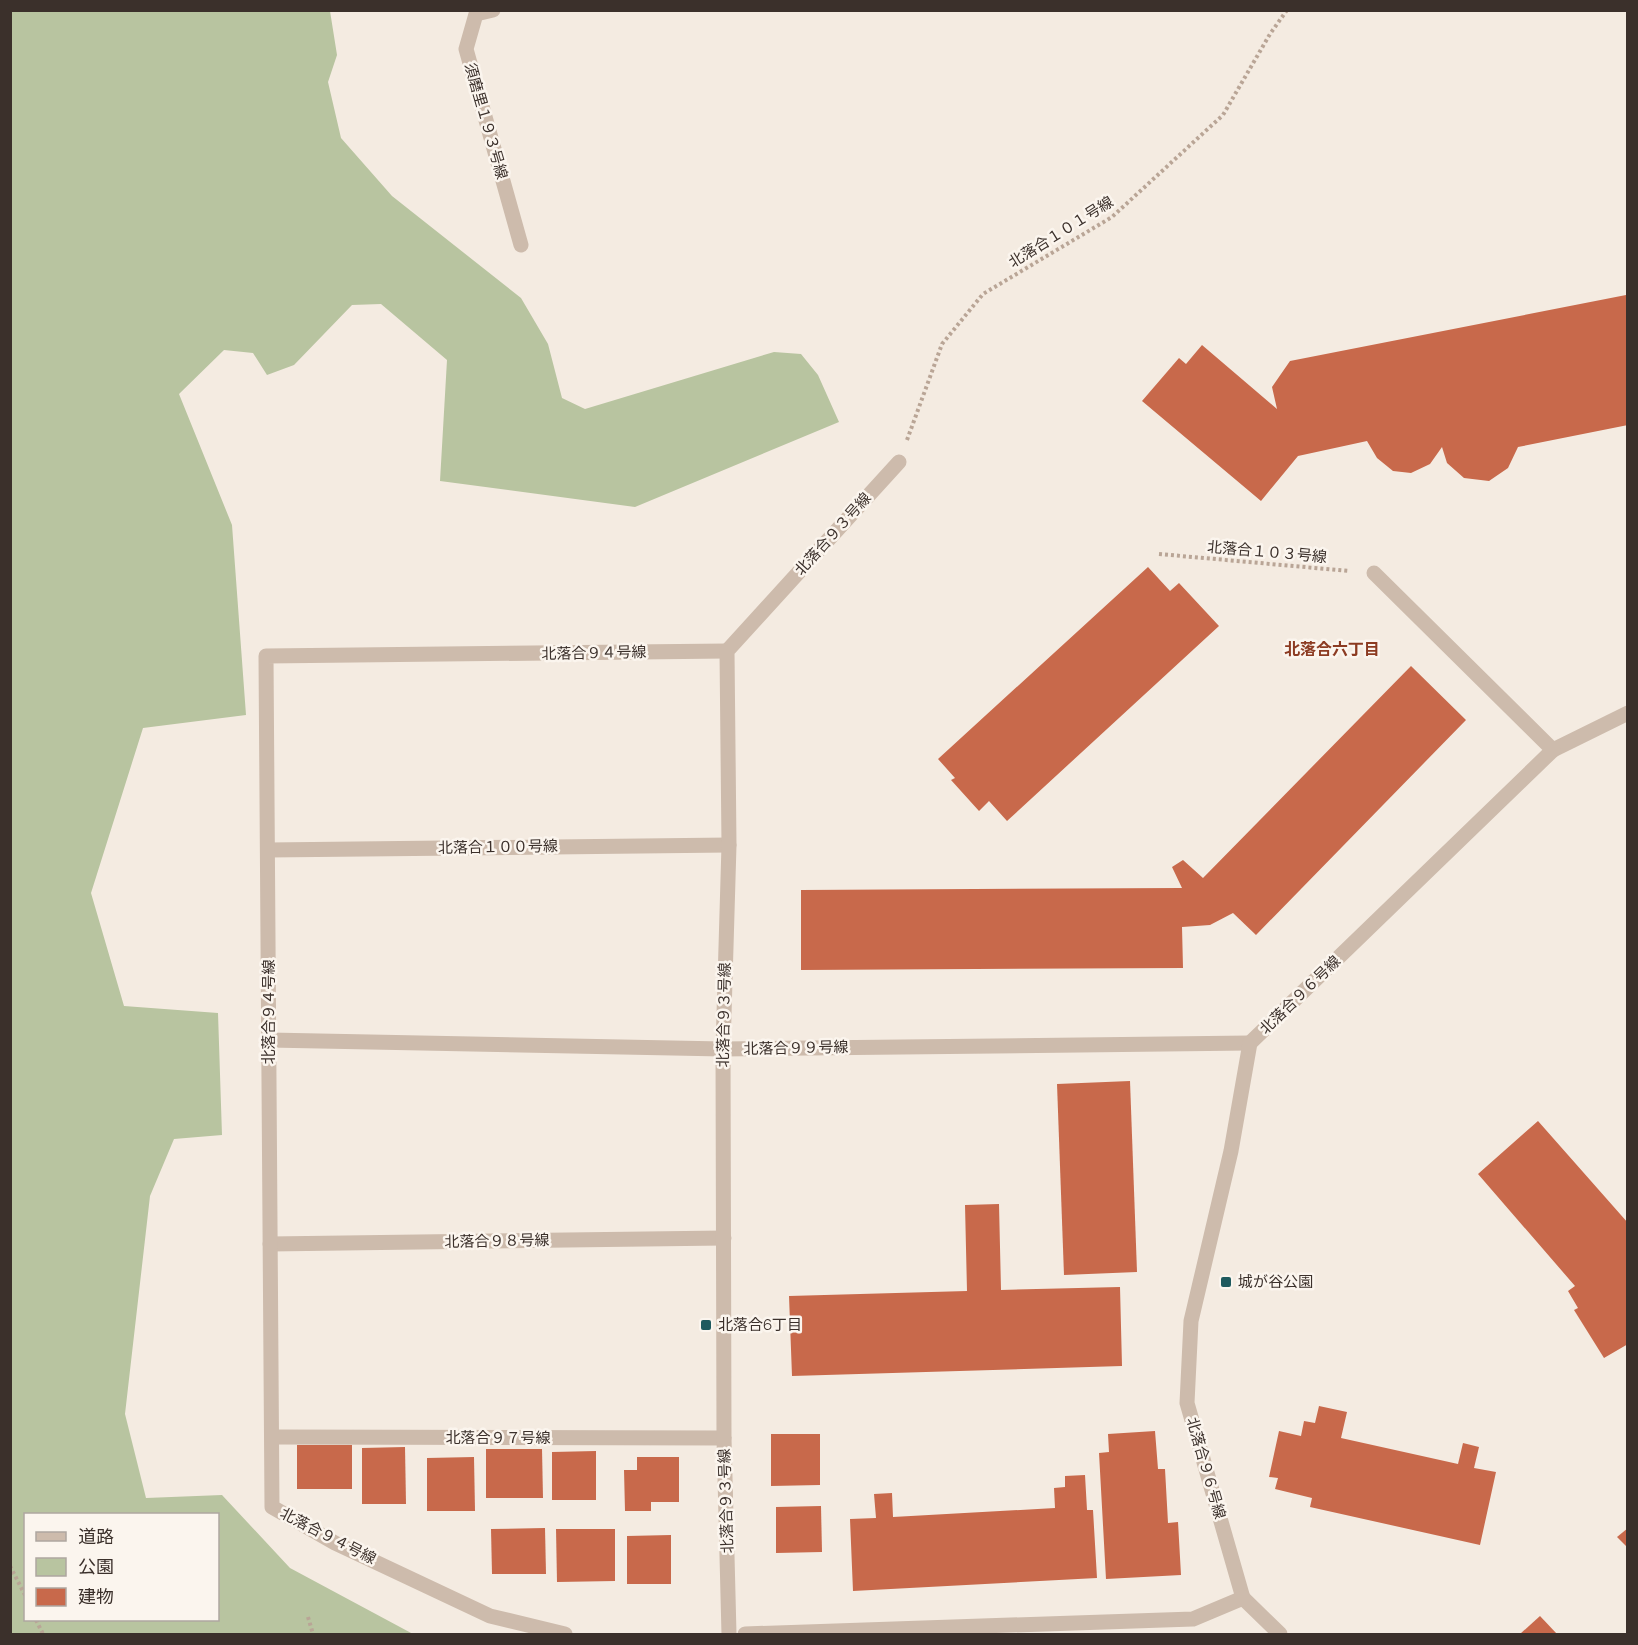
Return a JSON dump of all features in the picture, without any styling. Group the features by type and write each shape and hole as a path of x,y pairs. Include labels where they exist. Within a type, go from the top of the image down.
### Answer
{"street":[{"name":"須磨里１９３号線","path":"493,10 476,14 466,49 521,245"},
{"name":"北落合９３号線","path":"729,1635 724,1438 723,1049 729,845 727,651 899,462"},
{"path":"1374,573 1552,750"},
{"name":"北落合９４号線","path":"565,1635 490,1616 335,1543 272,1507 266,656 727,651"},
{"name":"北落合９６号線","path":"1243,1598 1187,1403 1191,1321 1231,1151 1250,1043 1552,750 1628,713"},
{"name":"北落合１００号線","path":"268,850 729,845"},
{"name":"北落合９９号線","path":"269,1040 723,1049 1250,1043"},
{"name":"北落合９８号線","path":"270,1244 724,1238"},
{"name":"北落合９７号線","path":"272,1437 724,1438"},
{"path":"745,1635 1112,1628 1193,1619 1243,1598 1280,1635"}],"path":[{"name":"北落合１０１号線","path":"899,462 942,344 983,294 1112,217 1223,115 1270,34 1287,10"},
{"name":"北落合１０３号線","path":"1159,554 1374,573"},
{"path":"10,1566 24,1593"},
{"path":"308,1617 313,1635"},
{"path":"36,1621 43,1635"}],"green space":[{"path":"11,10 330,11 337,55 328,82 341,138 392,196 521,298 548,344 562,398 585,409 774,352 801,354 818,375 839,422 635,507 440,481 447,360 381,304 352,305 294,365 267,375 253,353 224,350 179,394 232,525 246,715 143,728 91,893 124,1006 218,1013 222,1135 174,1139 150,1196 125,1414 146,1498 222,1495 290,1568 413,1634 11,1634"}],"building":[{"path":"1626,295 1628,425 1518,447 1508,468 1489,481 1464,478 1447,463 1442,447 1430,464 1411,473 1393,471 1377,458 1367,441 1298,456 1261,501 1142,401 1179,358 1186,364 1202,345 1277,409 1272,387 1290,361"},
{"path":"1148,567 1170,591 1179,583 1219,626 1007,821 989,801 979,811 951,780 955,778 938,759"},
{"path":"1411,666 1466,720 1256,935 1233,913 1210,925 1182,927 1183,968 801,970 801,890 1182,888 1172,867 1183,860 1203,878"},
{"path":"1130,1081 1137,1272 1064,1275 1057,1084"},
{"path":"1538,1121 1628,1223 1628,1344 1604,1358 1574,1310 1578,1308 1568,1291 1575,1286 1478,1174"},
{"path":"999,1204 1001,1290 1120,1287 1122,1366 792,1376 789,1296 967,1291 965,1205"},
{"path":"1319,1406 1347,1412 1341,1438 1458,1464 1463,1443 1479,1447 1474,1468 1496,1472 1480,1545 1310,1507 1312,1498 1275,1489 1278,1478 1269,1477 1279,1431 1301,1436 1304,1421 1315,1423"},
{"path":"1155,1431 1158,1469 1165,1469 1168,1523 1178,1522 1181,1575 1106,1579 1099,1453 1109,1452 1108,1434"},
{"path":"771,1434 820,1434 820,1485 771,1486"},
{"path":"297,1445 352,1445 352,1489 297,1489"},
{"path":"405,1447 406,1504 362,1504 362,1448"},
{"path":"486,1449 542,1449 543,1498 486,1498"},
{"path":"596,1451 596,1500 552,1500 552,1452"},
{"path":"474,1457 475,1511 427,1511 427,1458"},
{"path":"637,1457 679,1457 679,1502 651,1502 651,1511 625,1511 624,1470 637,1470"},
{"path":"1085,1475 1087,1510 1093,1510 1097,1578 853,1591 850,1519 876,1518 874,1494 892,1493 893,1517 1055,1508 1054,1488 1065,1487 1065,1476"},
{"path":"821,1506 822,1552 776,1553 776,1507"},
{"path":"545,1528 546,1574 492,1574 491,1529"},
{"path":"1628,1528 1628,1548 1617,1537"},
{"path":"556,1529 615,1529 615,1581 557,1582"},
{"path":"671,1535 671,1584 627,1584 627,1536"},
{"path":"1540,1616 1557,1634 1520,1634"}],"place":[{"name":"城が谷公園","path":"1226,1282"},
{"name":"北落合6丁目","path":"706,1325"}],"district":[{"name":"北落合六丁目","path":"1332,649"}]}
